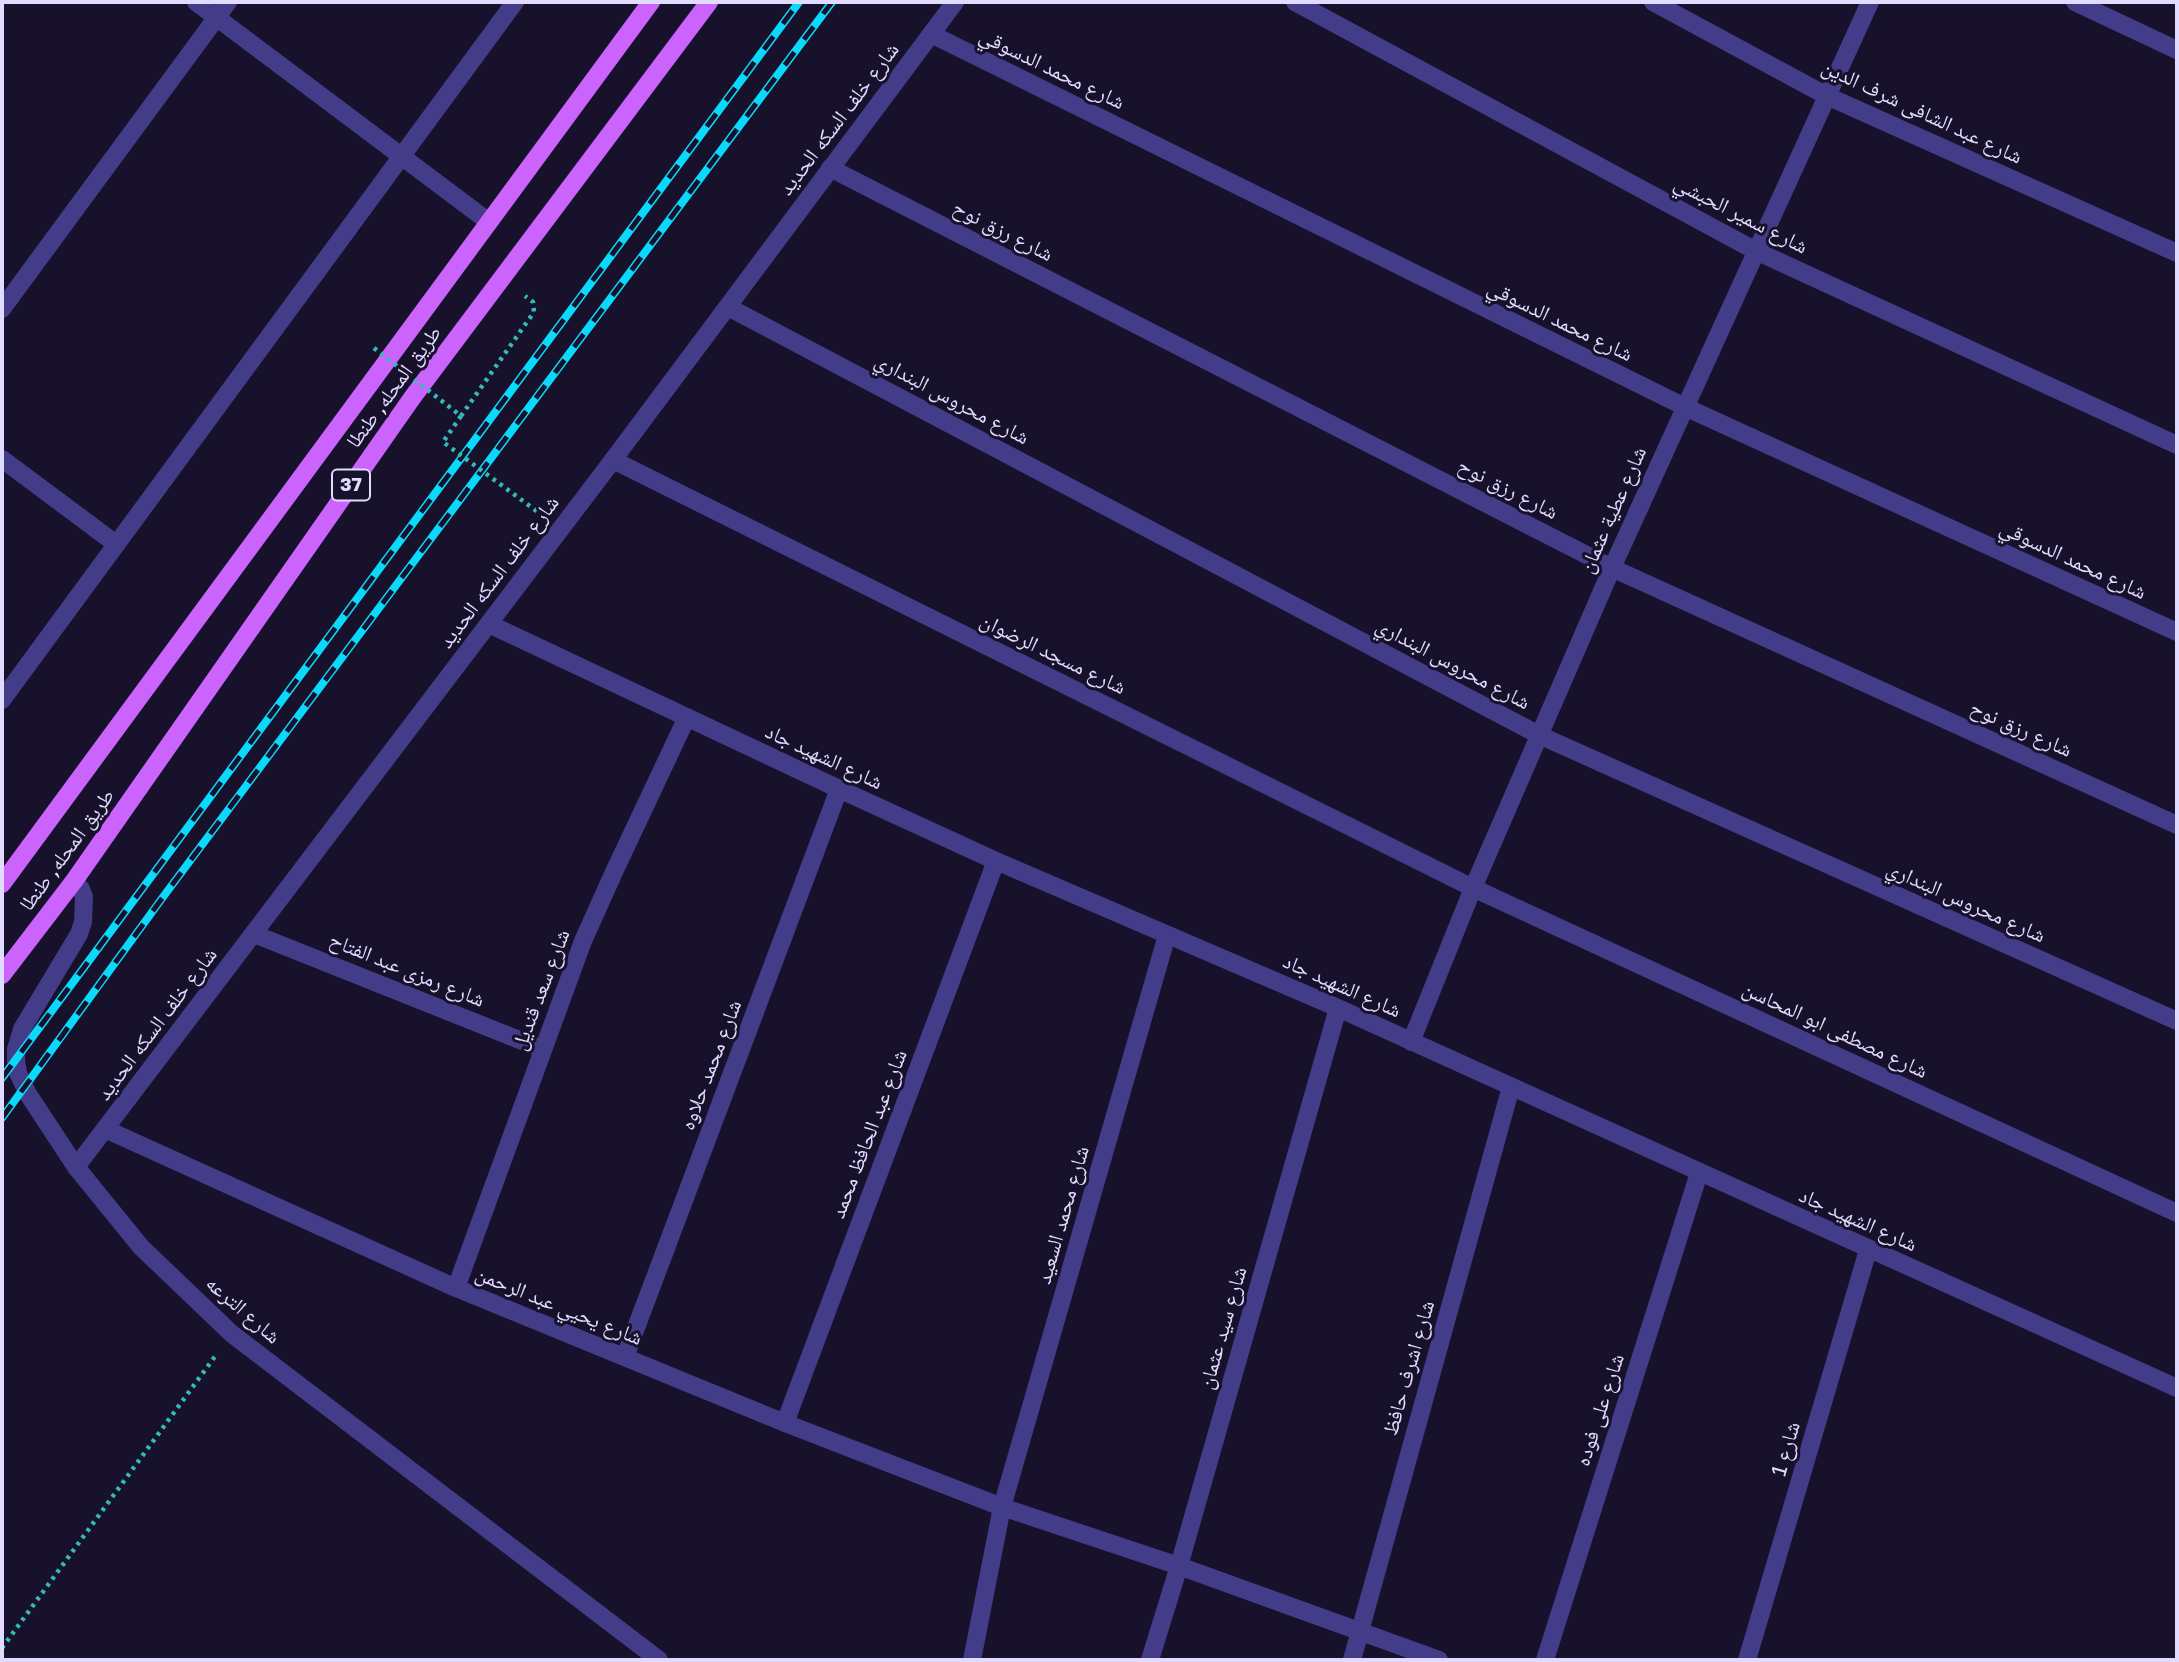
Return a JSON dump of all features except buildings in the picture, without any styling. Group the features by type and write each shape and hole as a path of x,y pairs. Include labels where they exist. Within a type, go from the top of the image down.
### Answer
{"main road":[{"name":"طريق المحله, طنطا","path":"2,884 651,2"},
{"name":"طريق المحله, طنطا","path":"2,975 74,881 412,398 709,2"}],"street":[{"path":"196,2 489,222"},
{"path":"2,309 228,2"},
{"path":"2,700 515,2"},
{"name":"شارع خلف السكه الحديد","path":"76,1167 613,460 955,2"},
{"name":"شارع سمير الحبشي","path":"1295,2 1756,251 2177,445"},
{"name":"شارع عبد الشافى شرف الدين","path":"1653,2 1827,96 2177,253"},
{"name":"شارع عطية عثمان","path":"1411,1042 1473,888 1612,568 1870,2"},
{"path":"2075,2 2177,50"},
{"name":"شارع محمد الدسوقي","path":"930,34 1685,407 2177,632"},
{"name":"شارع رزق نوح","path":"830,168 1612,568 2177,825"},
{"name":"شارع محروس البنداري","path":"727,307 1539,736 2177,1021"},
{"path":"2,458 116,544"},
{"name":"شارع مسجد الرضوان","path":"613,460 1473,888"},
{"name":"شارع الشهيد جاد","path":"489,624 996,861 1338,1008 2177,1388"},
{"name":"شارع سعد قنديل","path":"456,1288 583,941 687,717"},
{"name":"شارع محمد حلاوه","path":"625,1357 839,789"},
{"name":"شارع عبد الحافظ محمد","path":"785,1423 996,861"},
{"name":"شارع الترعه","path":"74,881 84,897 83,922 79,934 22,1029 16,1060 18,1073 28,1094 76,1167 141,1247 232,1334 659,1660"},
{"name":"شارع مصطفى ابو المحاسن","path":"1473,888 2177,1213"},
{"name":"شارع رمزى عبد الفتاح","path":"254,934 542,1049"},
{"name":"شارع محمد السعيد","path":"972,1660 1002,1507 1167,935"},
{"name":"شارع سيد عثمان","path":"1150,1660 1338,1008"},
{"name":"شارع اشرف حافظ","path":"1352,1660 1511,1087"},
{"name":"شارع يحيي عبد الرحمن","path":"105,1129 456,1288 785,1423 1002,1507 1179,1566 1439,1660"},
{"name":"شارع على فوده","path":"1545,1660 1699,1173"},
{"name":"شارع 1","path":"1747,1660 1868,1250"}],"path":[{"path":"502,278 533,302 534,313 443,442 542,515"},
{"path":"374,348 461,416"},
{"path":"2,1648 232,1334"}],"railway":[{"path":"2,1078 799,2"},
{"path":"2,1118 163,897 832,2"}]}
